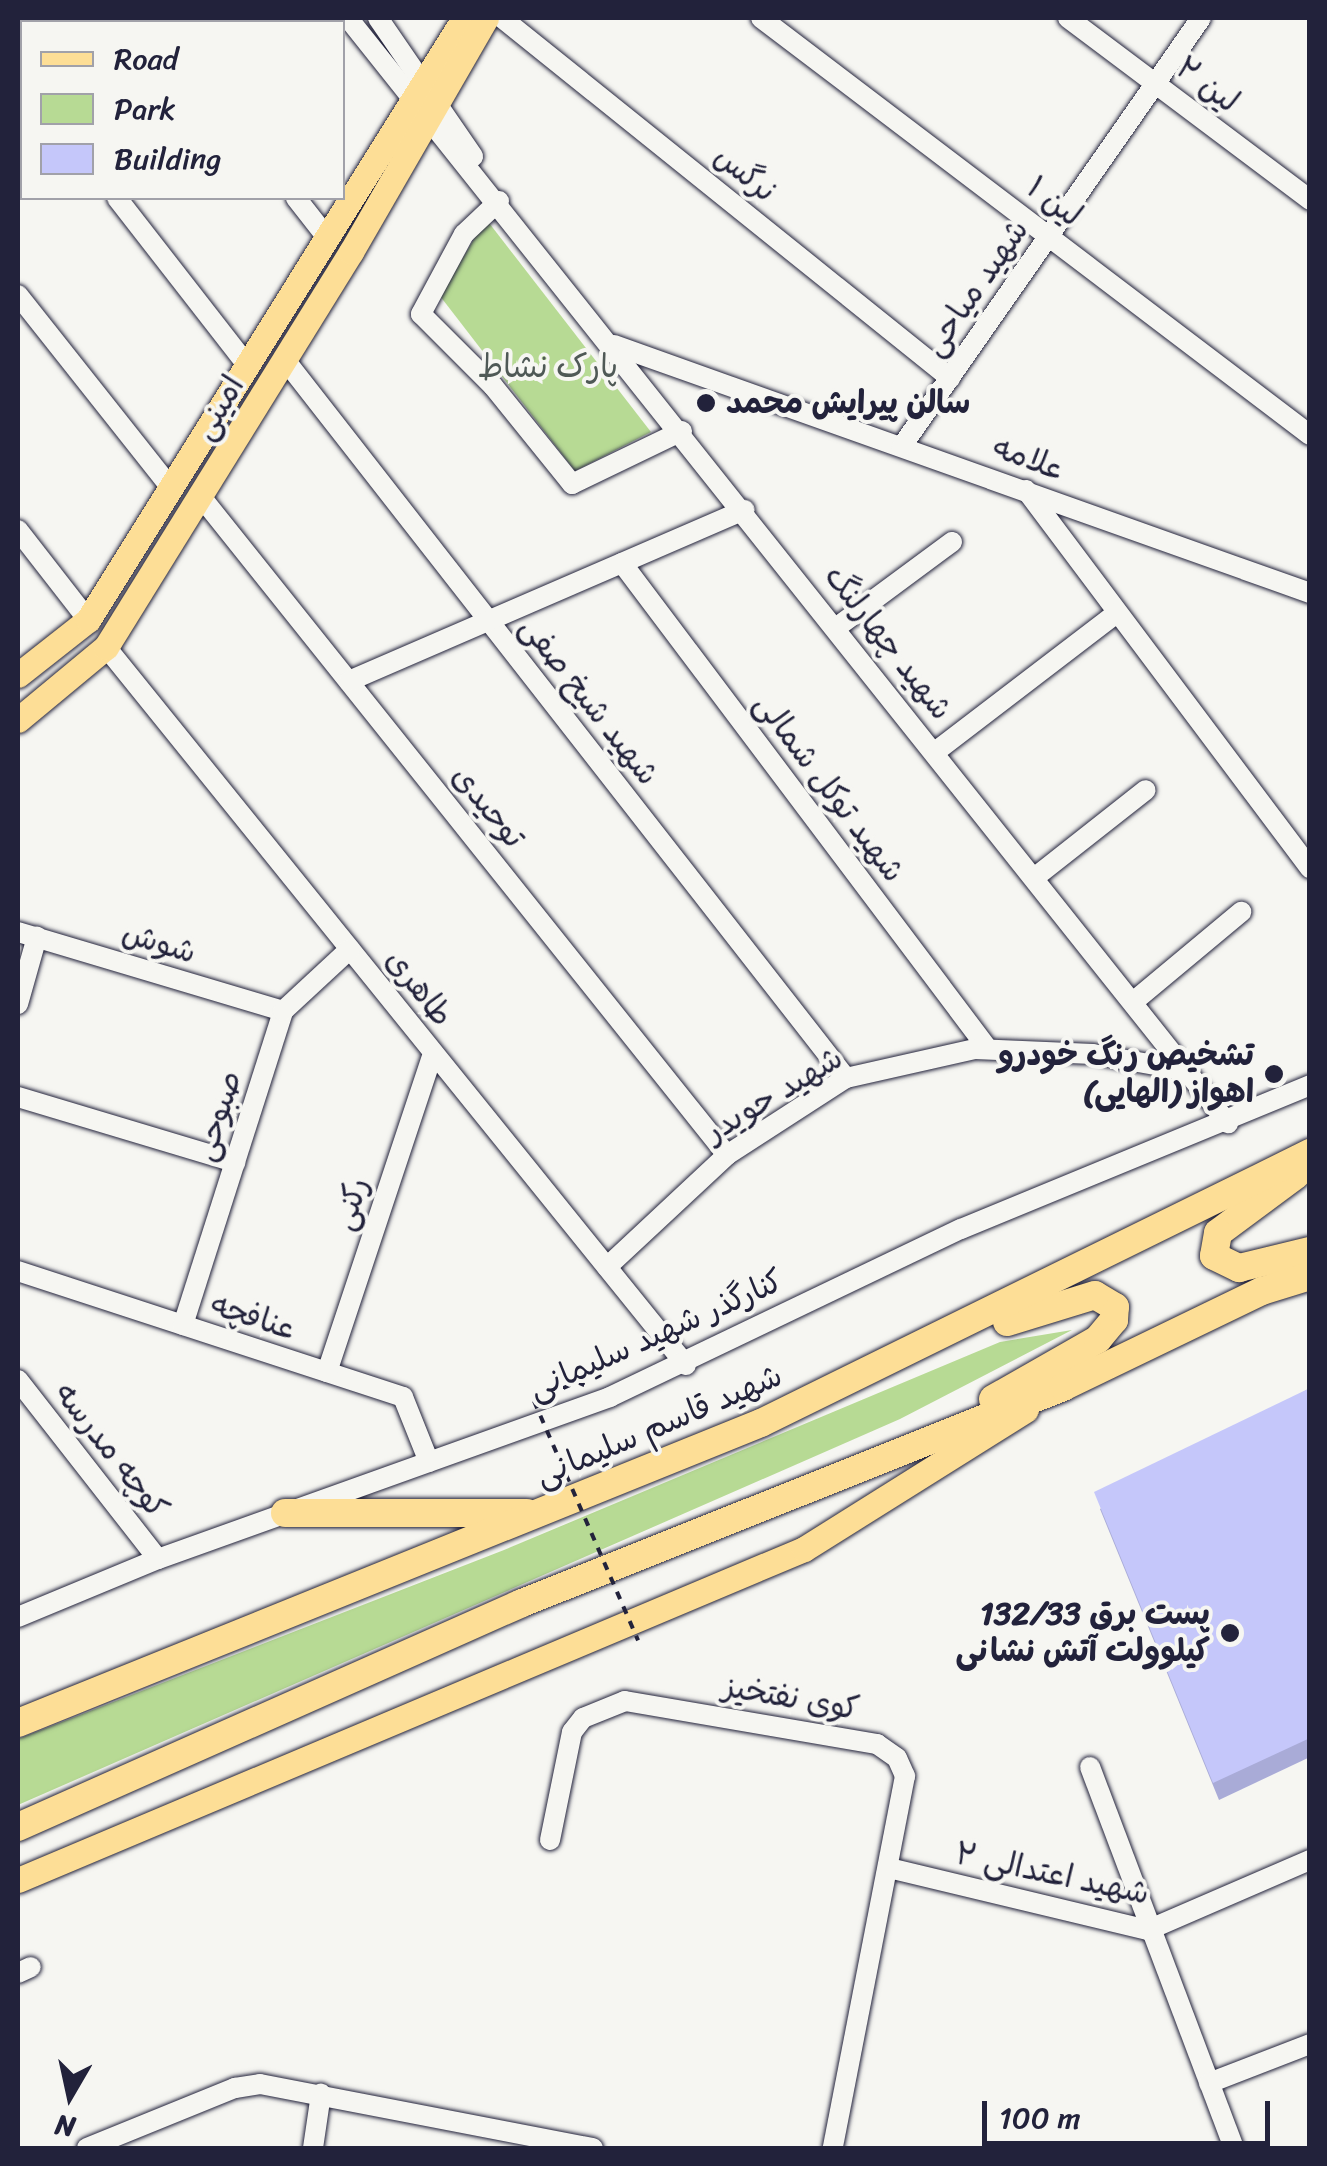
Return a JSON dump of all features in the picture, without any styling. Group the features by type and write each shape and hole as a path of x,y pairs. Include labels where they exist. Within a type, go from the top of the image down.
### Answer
{"highway":[{"name":"شهید قاسم سلیمانی","path":"18,1723 761,1423 1310,1152"},
{"path":"1310,1166 1218,1232 1214,1256 1239,1268 1310,1251"},
{"path":"18,1828 522,1603 1064,1387 1262,1291 1310,1276"},
{"path":"911,1352 1095,1294 1115,1307 1114,1320 1098,1339 914,1445"},
{"path":"285,1513 544,1512"}],"main road":[{"name":"امینی","path":"18,675 88,620 324,235 464,18"},
{"name":"امینی","path":"18,720 106,647 286,360 486,18"},
{"path":"88,620 106,647"},
{"path":"18,1880 804,1550 1064,1387"}],"street":[{"path":"348,18 418,87"},
{"path":"378,18 418,87"},
{"name":"نرگس","path":"502,18 950,378"},
{"name":"لین ۱","path":"761,18 1310,435"},
{"name":"لین ۲","path":"1068,18 1310,200"},
{"name":"شهید میاحی","path":"902,446 1201,18"},
{"name":"شهید چهارلنگ","path":"418,87 499,201 1228,1123"},
{"path":"119,200 246,364"},
{"path":"298,200 324,235"},
{"path":"499,201 464,234 421,314 493,386 572,484 682,431"},
{"path":"18,296 171,488"},
{"name":"علامه","path":"614,345 1310,593"},
{"name":"شهید شیخ صفی","path":"286,360 846,1078"},
{"path":"1026,490 1310,868"},
{"name":"توحیدی","path":"202,498 727,1155"},
{"path":"349,681 745,510"},
{"path":"18,530 88,620"},
{"path":"837,627 952,542"},
{"name":"شهید توکل شمالی","path":"622,563 988,1049"},
{"path":"936,752 1118,612"},
{"name":"طاهری","path":"106,647 686,1365"},
{"path":"1034,878 1146,790"},
{"path":"1133,1002 1241,912"},
{"path":"18,1004 27,935"},
{"name":"شوش","path":"27,935 283,1011"},
{"name":"صبوحی","path":"183,1326 283,1011 350,949"},
{"name":"شهید حویدر","path":"607,1266 661,1209 727,1155 846,1078 904,1060 988,1049 1093,1054 1188,1072"},
{"name":"رکنی","path":"327,1372 433,1054"},
{"name":"کنارگذر شهید سلیمانی","path":"18,1617 158,1559 686,1365 961,1229 1228,1123 1310,1085"},
{"path":"18,1097 235,1162"},
{"name":"عنافچه","path":"18,1272 403,1397 429,1462"},
{"name":"کوچه مدرسه","path":"18,1380 158,1559"},
{"name":"کوی نفتخیز","path":"550,1840 572,1732 583,1718 625,1701 877,1744 897,1758 905,1776 834,2148"},
{"path":"1090,1767 1148,1930 1234,2148"},
{"name":"شهید اعتدالی ۲","path":"889,1868 1148,1930 1310,1860"},
{"path":"1209,2082 1310,2044"},
{"path":"88,2148 234,2088 260,2084 593,2148"},
{"path":"312,2148 321,2094"},
{"path":"472,2148 477,2125"}],"path":[{"path":"577,1382 534,1401 638,1640"}],"green space":[{"name":"پارک نشاط","path":"486,219 651,432 575,471 440,296"},
{"path":"1072,1330 900,1419 18,1805 18,1739 504,1550 1000,1342"}],"building":[{"name":"پست برق 132/33 کیلوولت آتش نشانی","path":"1310,1388 1310,1738 1213,1783 1094,1492"}],"place":[{"name":"سالن پیرایش محمد","path":"706,403"},
{"name":"تشخیص رنگ خودرو اهواز (الهایی)","path":"1274,1074"},
{"name":"پست برق 132/33 کیلوولت آتش نشانی","path":"1230,1633"}]}
